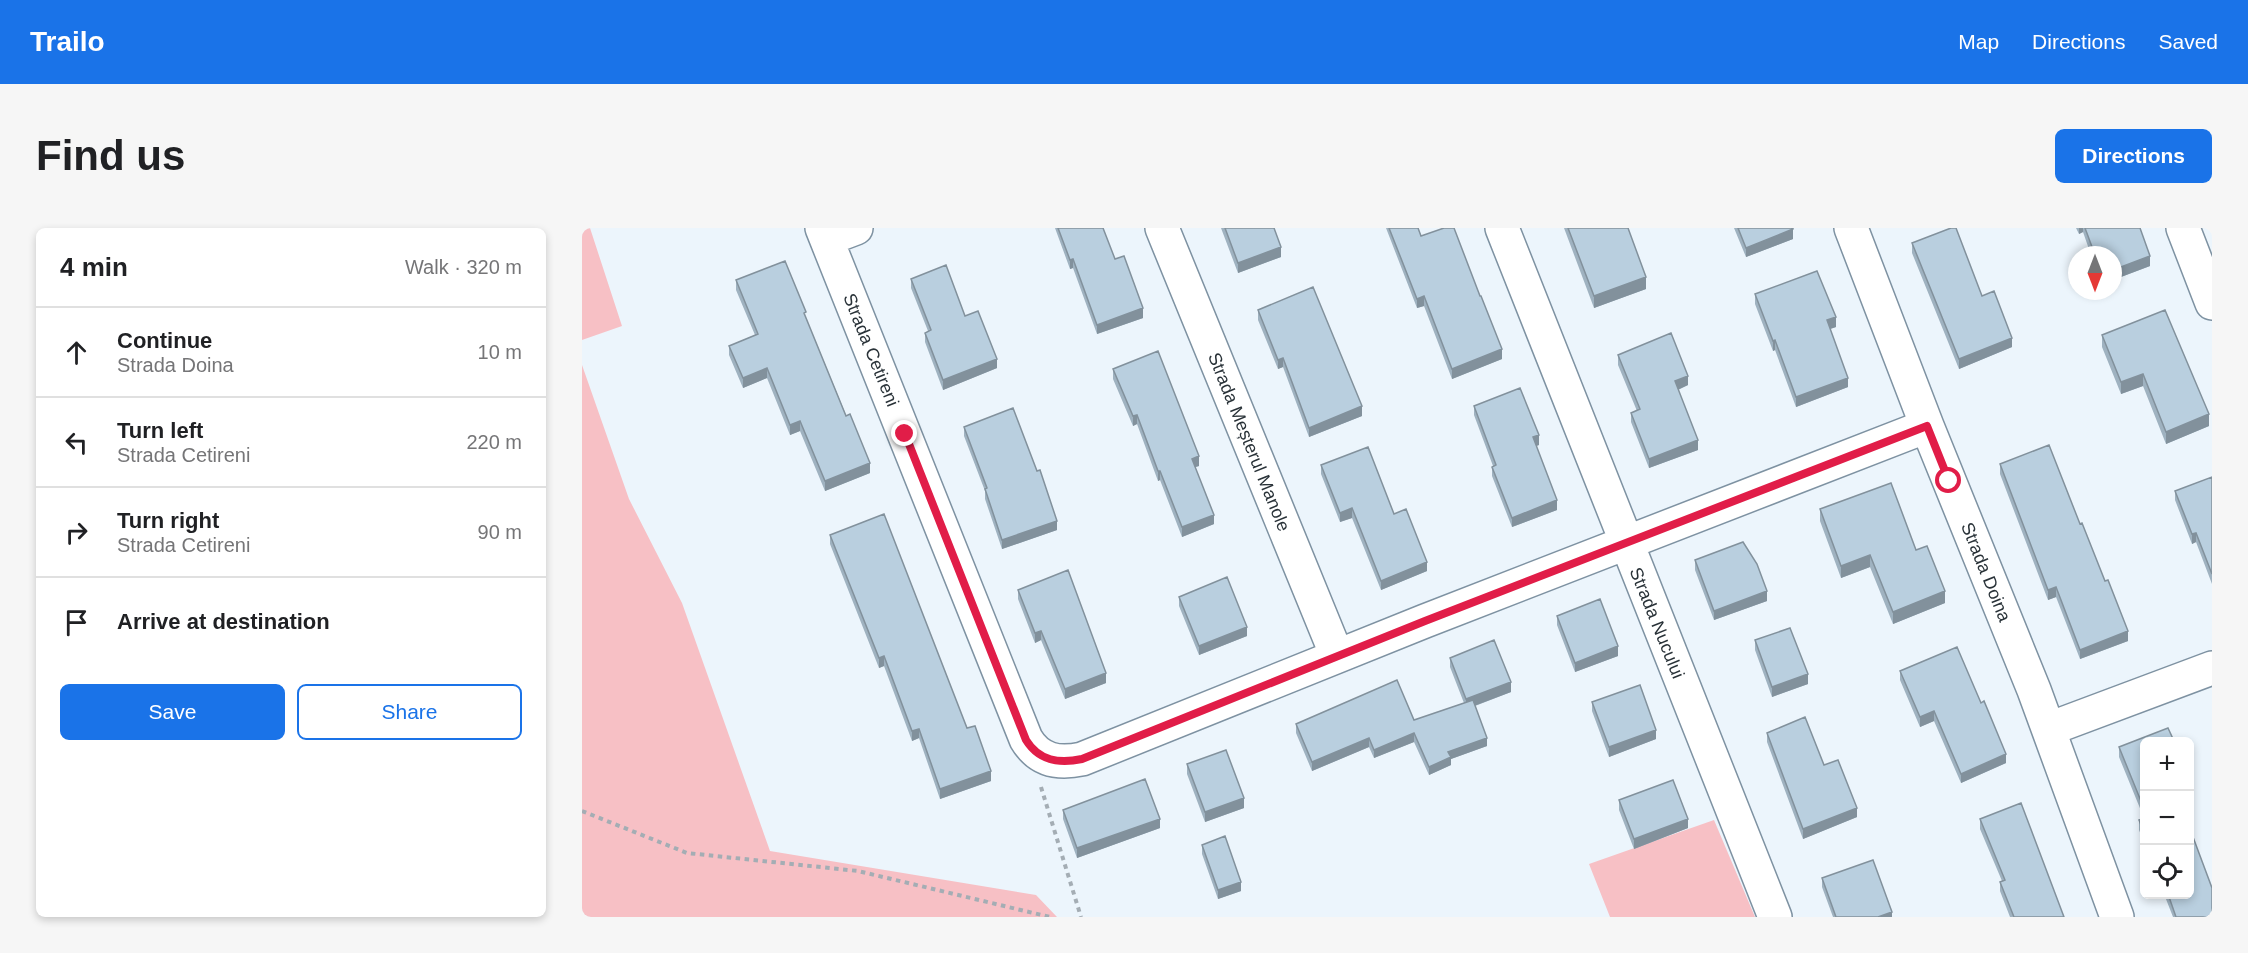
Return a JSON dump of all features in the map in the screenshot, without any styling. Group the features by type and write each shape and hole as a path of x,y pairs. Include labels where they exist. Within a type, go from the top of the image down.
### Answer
{"street":[{"name":"Strada Meșterul Manole","path":"1162,228 1337,656"},
{"name":"Strada Nucului","path":"1502,228 1775,917"},
{"name":"Strada Doina","path":"1851,228 1927,426 2049,729 2117,917"},
{"path":"2183,228 2212,303"},
{"name":"Strada Cetireni","path":"835,232 1026,740 1041,757"},
{"path":"1041,757 1064,761 1082,759 1337,656 1927,426"},
{"path":"2049,729 2212,668"}],"path":[{"path":"1041,757 1041,785 1081,917"},
{"path":"582,811 687,853 858,871 1050,917"}],"shaded area":[{"path":"582,228 590,228 622,326 582,340"},
{"path":"582,365 629,499 682,603 770,851 1036,895 1057,917 582,917"},
{"path":"1714,820 1755,917 1610,917 1589,864"}],"building":[{"path":"1058,228 1103,228 1115,259 1124,256 1143,308 1097,325 1073,259 1070,260"},
{"path":"1225,228 1274,228 1281,247 1238,263"},
{"path":"1389,228 1418,228 1421,236 1444,228 1454,228 1502,349 1452,369 1424,296 1417,299"},
{"path":"1568,228 1628,228 1646,277 1594,296"},
{"path":"1738,228 1793,228 1793,229 1746,248"},
{"path":"1956,228 1982,296 1994,291 2012,338 1959,359 1912,243"},
{"path":"2085,228 2140,228 2150,256 2122,267 2122,246 2092,246"},
{"path":"785,261 846,416 850,414 870,463 825,481 800,421 790,425 767,368 743,378 729,346 758,334 736,280"},
{"path":"946,265 965,316 978,311 997,359 943,380 925,333 931,330 911,279"},
{"path":"1817,271 1836,317 1827,320 1848,378 1796,397 1755,294"},
{"path":"1313,287 1362,406 1309,428 1283,358 1278,360 1258,310"},
{"path":"2165,310 2209,414 2166,432 2143,374 2121,382 2102,335"},
{"path":"1671,333 1688,376 1675,381 1698,440 1649,459 1631,413 1640,409 1618,355"},
{"path":"1158,351 1199,456 1192,459 1214,515 1182,527 1137,415 1133,416 1113,369"},
{"path":"1520,388 1539,435 1533,437 1557,500 1512,518 1492,467 1496,465 1474,406"},
{"path":"1013,408 1037,471 1040,470 1057,521 1002,540 985,489 987,488 964,427"},
{"path":"2049,445 2080,524 2082,523 2105,581 2108,580 2128,631 2080,650 2056,587 2048,590 2000,464"},
{"path":"1368,447 1394,514 1406,509 1427,562 1381,581 1352,508 1340,513 1321,465"},
{"path":"2212,477 2212,574 2196,533 2192,534 2175,491"},
{"path":"1891,483 1916,550 1927,546 1945,591 1893,612 1870,555 1841,566 1820,509"},
{"path":"884,514 967,728 975,726 991,771 940,789 919,729 912,731 884,656 879,658 830,535"},
{"path":"1743,542 1757,564 1767,591 1714,611 1695,560"},
{"path":"1068,570 1106,673 1065,689 1041,631 1035,633 1018,590"},
{"path":"1227,577 1247,627 1199,646 1179,597"},
{"path":"1600,599 1618,646 1575,663 1557,616"},
{"path":"1790,628 1808,674 1772,687 1755,640"},
{"path":"1494,640 1511,682 1466,699 1450,658"},
{"path":"1957,647 1981,703 1984,701 2006,754 1961,774 1934,711 1920,717 1900,671"},
{"path":"1397,680 1414,720 1473,700 1487,738 1448,752 1451,757 1429,767 1414,733 1374,750 1369,738 1312,762 1296,724"},
{"path":"1640,685 1656,730 1609,747 1592,702"},
{"path":"1805,717 1824,765 1838,760 1857,808 1803,829 1767,733"},
{"path":"2168,728 2172,737 2145,737"},
{"path":"2140,739 2140,799 2119,747"},
{"path":"1226,750 1244,798 1205,812 1187,764"},
{"path":"1145,779 1160,819 1077,848 1063,810"},
{"path":"1673,780 1688,819 1634,839 1619,800"},
{"path":"2021,803 2064,917 2014,917 2000,882 2005,880 1980,819"},
{"path":"1225,836 1241,882 1218,890 1202,845"},
{"path":"2194,840 2212,888 2212,917 2176,917 2170,899 2194,899"},
{"path":"1873,860 1892,912 1878,917 1836,917 1822,878"}],"route":[{"path":"905,434 1026,740 1041,757 1064,761 1082,759 1425,621 1927,426 1949,481"}]}
